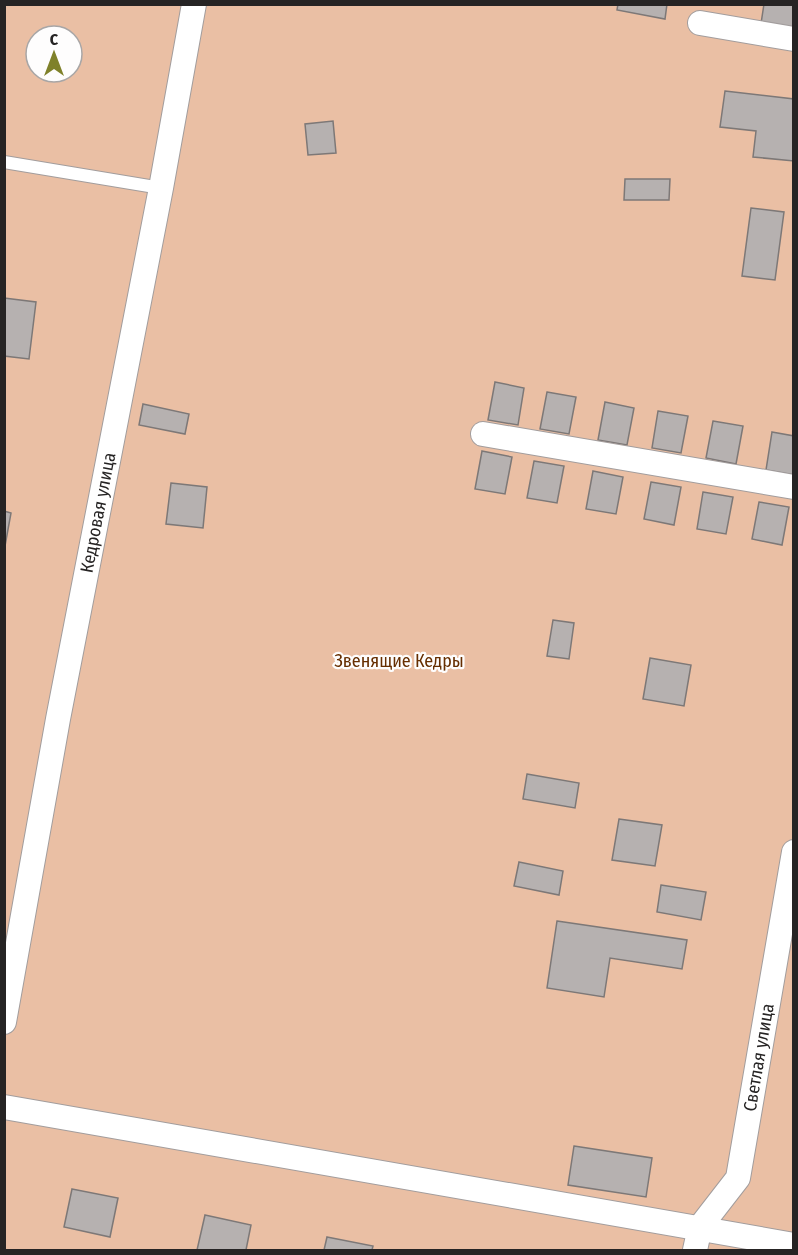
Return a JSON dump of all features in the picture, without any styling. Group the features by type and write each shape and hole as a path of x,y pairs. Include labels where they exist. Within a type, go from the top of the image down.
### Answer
{"street":[{"name":"Кедровая улица","path":"4,1022 58,719 161,188 194,4"},
{"path":"700,23 794,39"},
{"path":"483,434 794,487"},
{"name":"Светлая улица","path":"698,1239 738,1178 794,852"},
{"path":"4,1107 698,1239 794,1245"}],"lane":[{"path":"4,162 161,188"}],"green space":[{"name":"Звенящие Кедры","path":"5,5 793,5 793,1250 5,1250"}],"building":[{"path":"618,4 667,4 665,19 617,10"},
{"path":"764,4 794,4 794,34 760,30"},
{"path":"725,91 794,99 794,161 753,157 756,131 720,127"},
{"path":"333,121 336,153 308,155 305,124"},
{"path":"625,179 670,179 669,200 624,200"},
{"path":"751,208 784,212 775,280 742,276"},
{"path":"4,298 36,302 29,359 4,356"},
{"path":"495,382 524,388 518,425 488,420"},
{"path":"547,392 576,397 569,434 540,429"},
{"path":"605,402 634,408 627,445 598,440"},
{"path":"143,404 189,414 185,434 139,425"},
{"path":"658,411 688,416 681,453 652,448"},
{"path":"713,421 743,426 736,464 706,458"},
{"path":"772,432 794,436 794,475 766,470"},
{"path":"482,451 512,457 505,494 475,489"},
{"path":"534,461 564,466 557,503 527,498"},
{"path":"593,471 623,477 616,514 586,509"},
{"path":"651,482 681,487 674,525 644,519"},
{"path":"171,483 207,487 203,528 166,524"},
{"path":"703,492 733,497 726,534 697,529"},
{"path":"759,502 789,507 782,545 752,539"},
{"path":"4,511 11,513 5,546 4,546"},
{"path":"553,620 574,623 569,659 547,656"},
{"path":"650,658 691,665 684,706 643,699"},
{"path":"527,774 579,783 575,808 523,799"},
{"path":"619,819 662,825 655,866 612,860"},
{"path":"519,862 563,871 559,895 514,886"},
{"path":"661,885 706,892 701,920 657,912"},
{"path":"557,921 687,940 682,969 610,958 604,997 547,988"},
{"path":"574,1146 652,1158 646,1197 568,1185"},
{"path":"72,1189 118,1198 110,1237 64,1227"},
{"path":"205,1215 251,1225 246,1250 197,1250"},
{"path":"327,1237 373,1246 372,1250 324,1250"}]}
